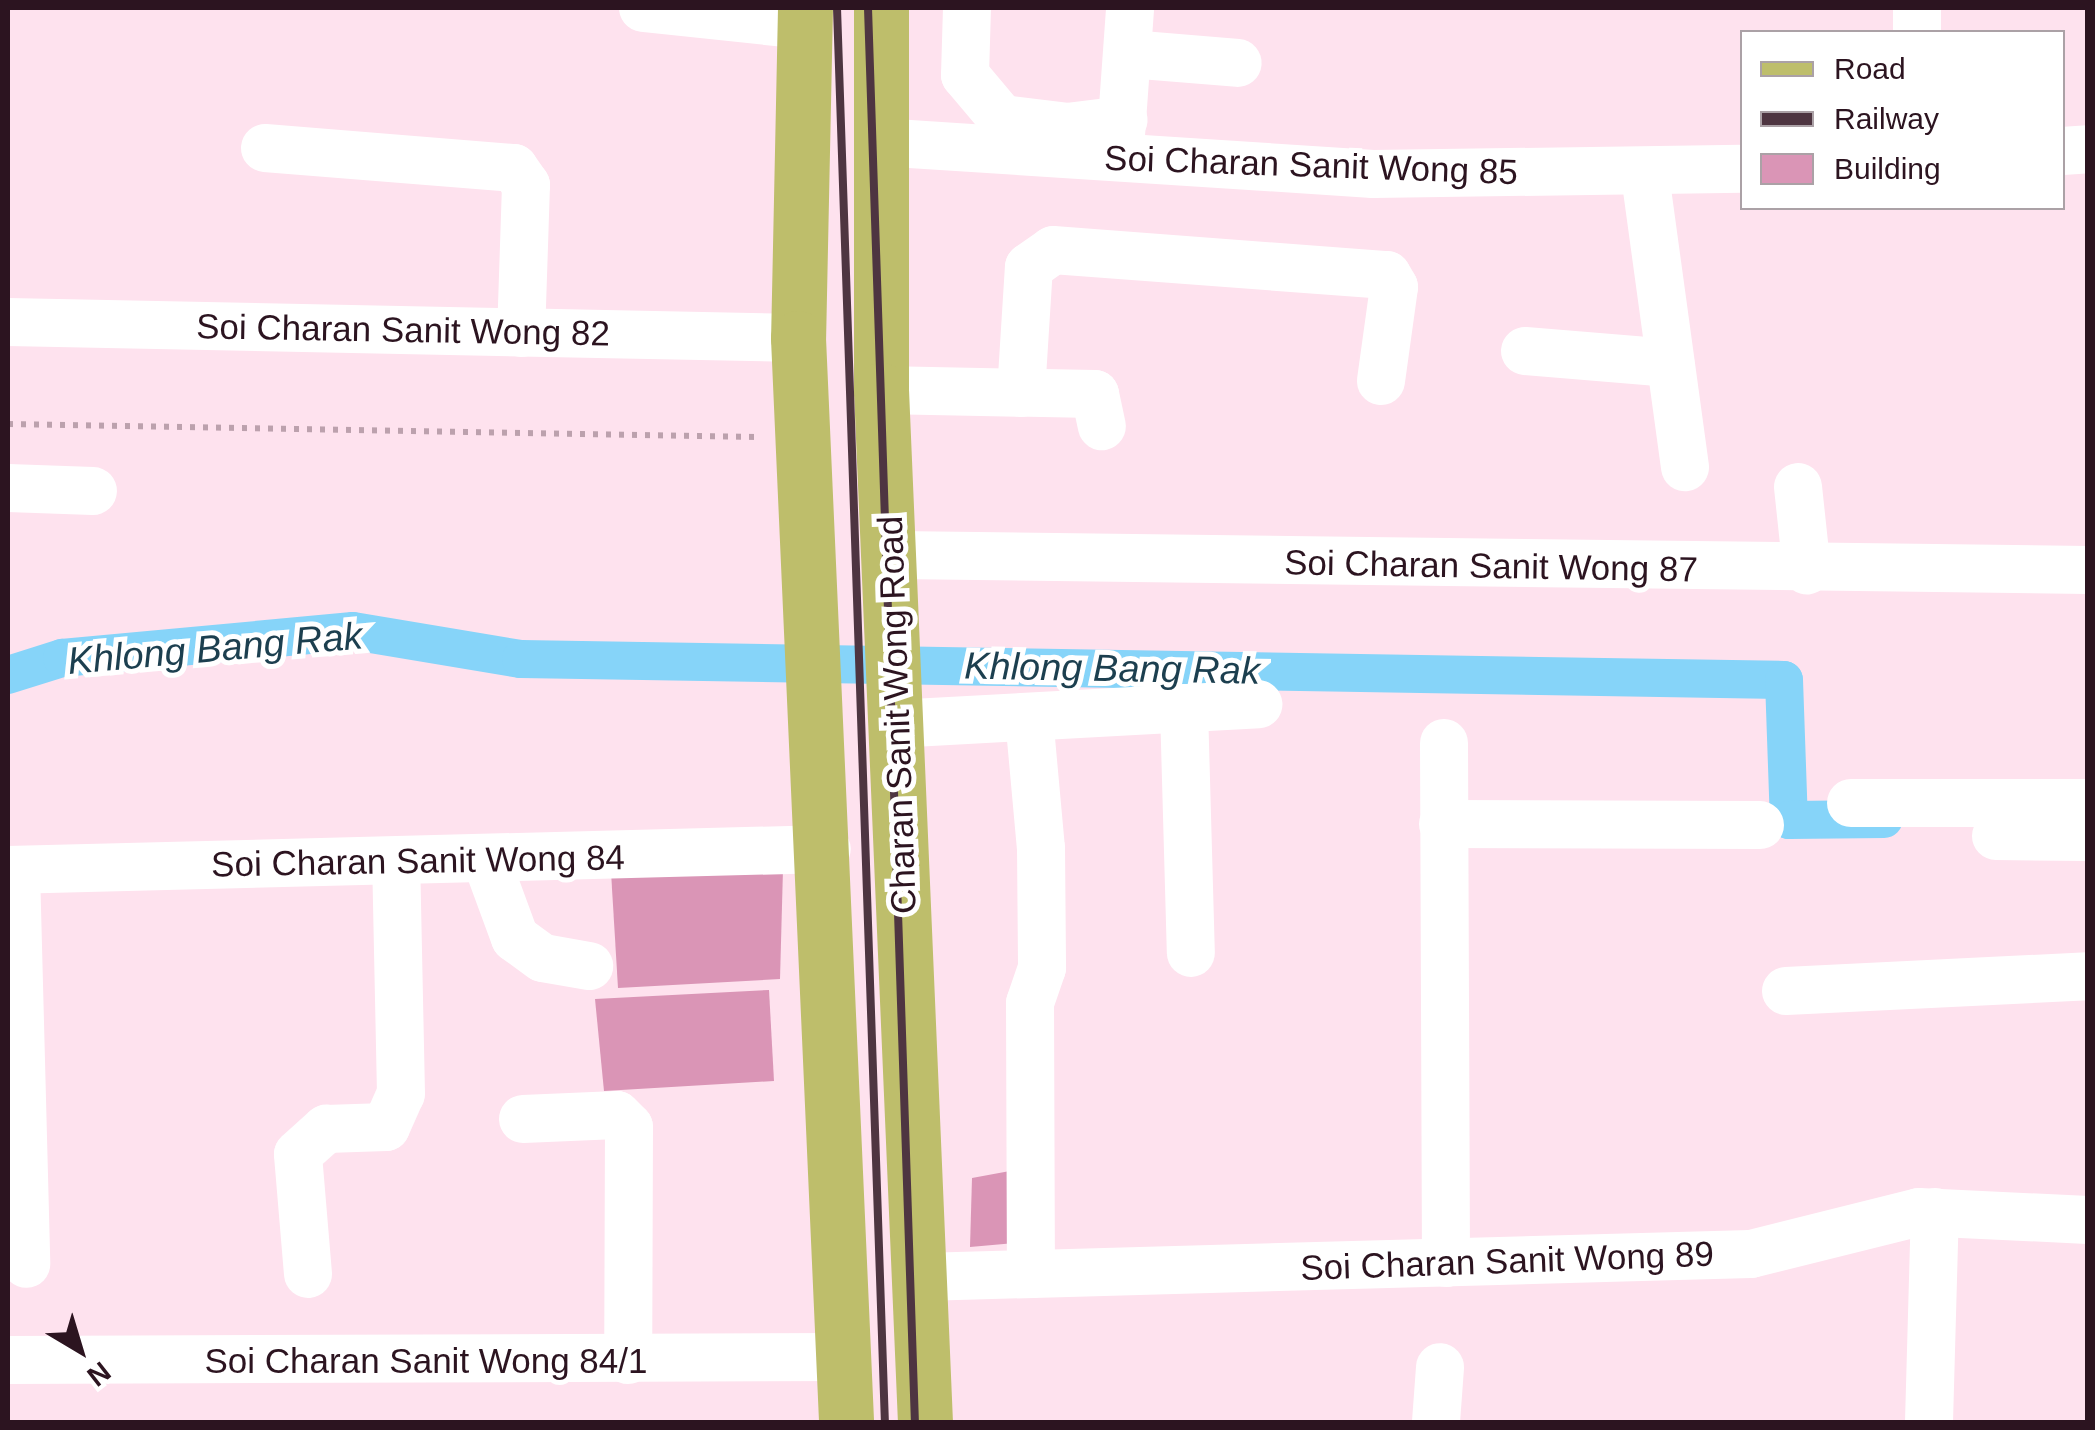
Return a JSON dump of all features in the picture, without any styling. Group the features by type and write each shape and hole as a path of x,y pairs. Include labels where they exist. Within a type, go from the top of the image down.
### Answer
{"main road":[{"name":"Charan Sanit Wong Road","path":"880,8 882,390 894,555 894,724 922,1276 925,1422"},
{"path":"805,16 798,338 828,848 846,1422"}],"street":[{"path":"643,8 805,16"},
{"path":"967,8 964,75 1002,118 1122,138 1130,8"},
{"path":"1129,54 1238,63"},
{"name":"Soi Charan Sanit Wong 85","path":"879,142 1122,138 1373,174 1645,175 1740,169"},
{"path":"265,148 514,168 526,185 521,333"},
{"path":"1645,175 1684,467"},
{"path":"1021,393 1028,267 1052,250 1388,275 1381,381"},
{"name":"Soi Charan Sanit Wong 82","path":"8,322 798,338"},
{"path":"1525,351 1670,363"},
{"path":"882,390 1100,395 1102,426"},
{"path":"1798,486 1807,570"},
{"path":"8,488 94,491"},
{"name":"Soi Charan Sanit Wong 87","path":"894,555 1807,570 2088,570"},
{"path":"894,724 1258,704"},
{"path":"1184,708 1191,952"},
{"path":"1029,718 1042,848 1042,968 1030,1003 1031,1274"},
{"path":"1444,743 1446,1262"},
{"path":"1851,803 2088,803"},
{"path":"1442,824 1760,825"},
{"path":"1892,834 2088,837"},
{"name":"Soi Charan Sanit Wong 84","path":"12,870 487,862 828,848"},
{"path":"308,1274 298,1154 326,1129 386,1126 401,1094 396,862"},
{"path":"487,862 515,938 543,958 588,966"},
{"path":"12,870 26,1264"},
{"path":"1786,991 2088,976"},
{"path":"523,1120 617,1115 629,1127 628,1360"},
{"path":"1929,1422 1935,1212"},
{"name":"Soi Charan Sanit Wong 89","path":"922,1276 1751,1254 1935,1212 2088,1220"},
{"name":"Soi Charan Sanit Wong 84/1","path":"8,1360 845,1357"},
{"path":"1436,1422 1440,1367"}],"path":[{"path":"8,424 804,438"}],"building":[{"path":"783,869 780,979 618,988 611,872"},
{"path":"769,990 774,1081 604,1091 595,999"},
{"path":"1021,1169 1015,1243 970,1247 972,1178"}],"waterway":[{"name":"Khlong Bang Rak","path":"8,675 62,658 353,631 521,659 1784,680 1789,820 1884,819"}],"railway":[{"path":"837,8 885,1422"},
{"path":"868,8 915,1422"}]}
